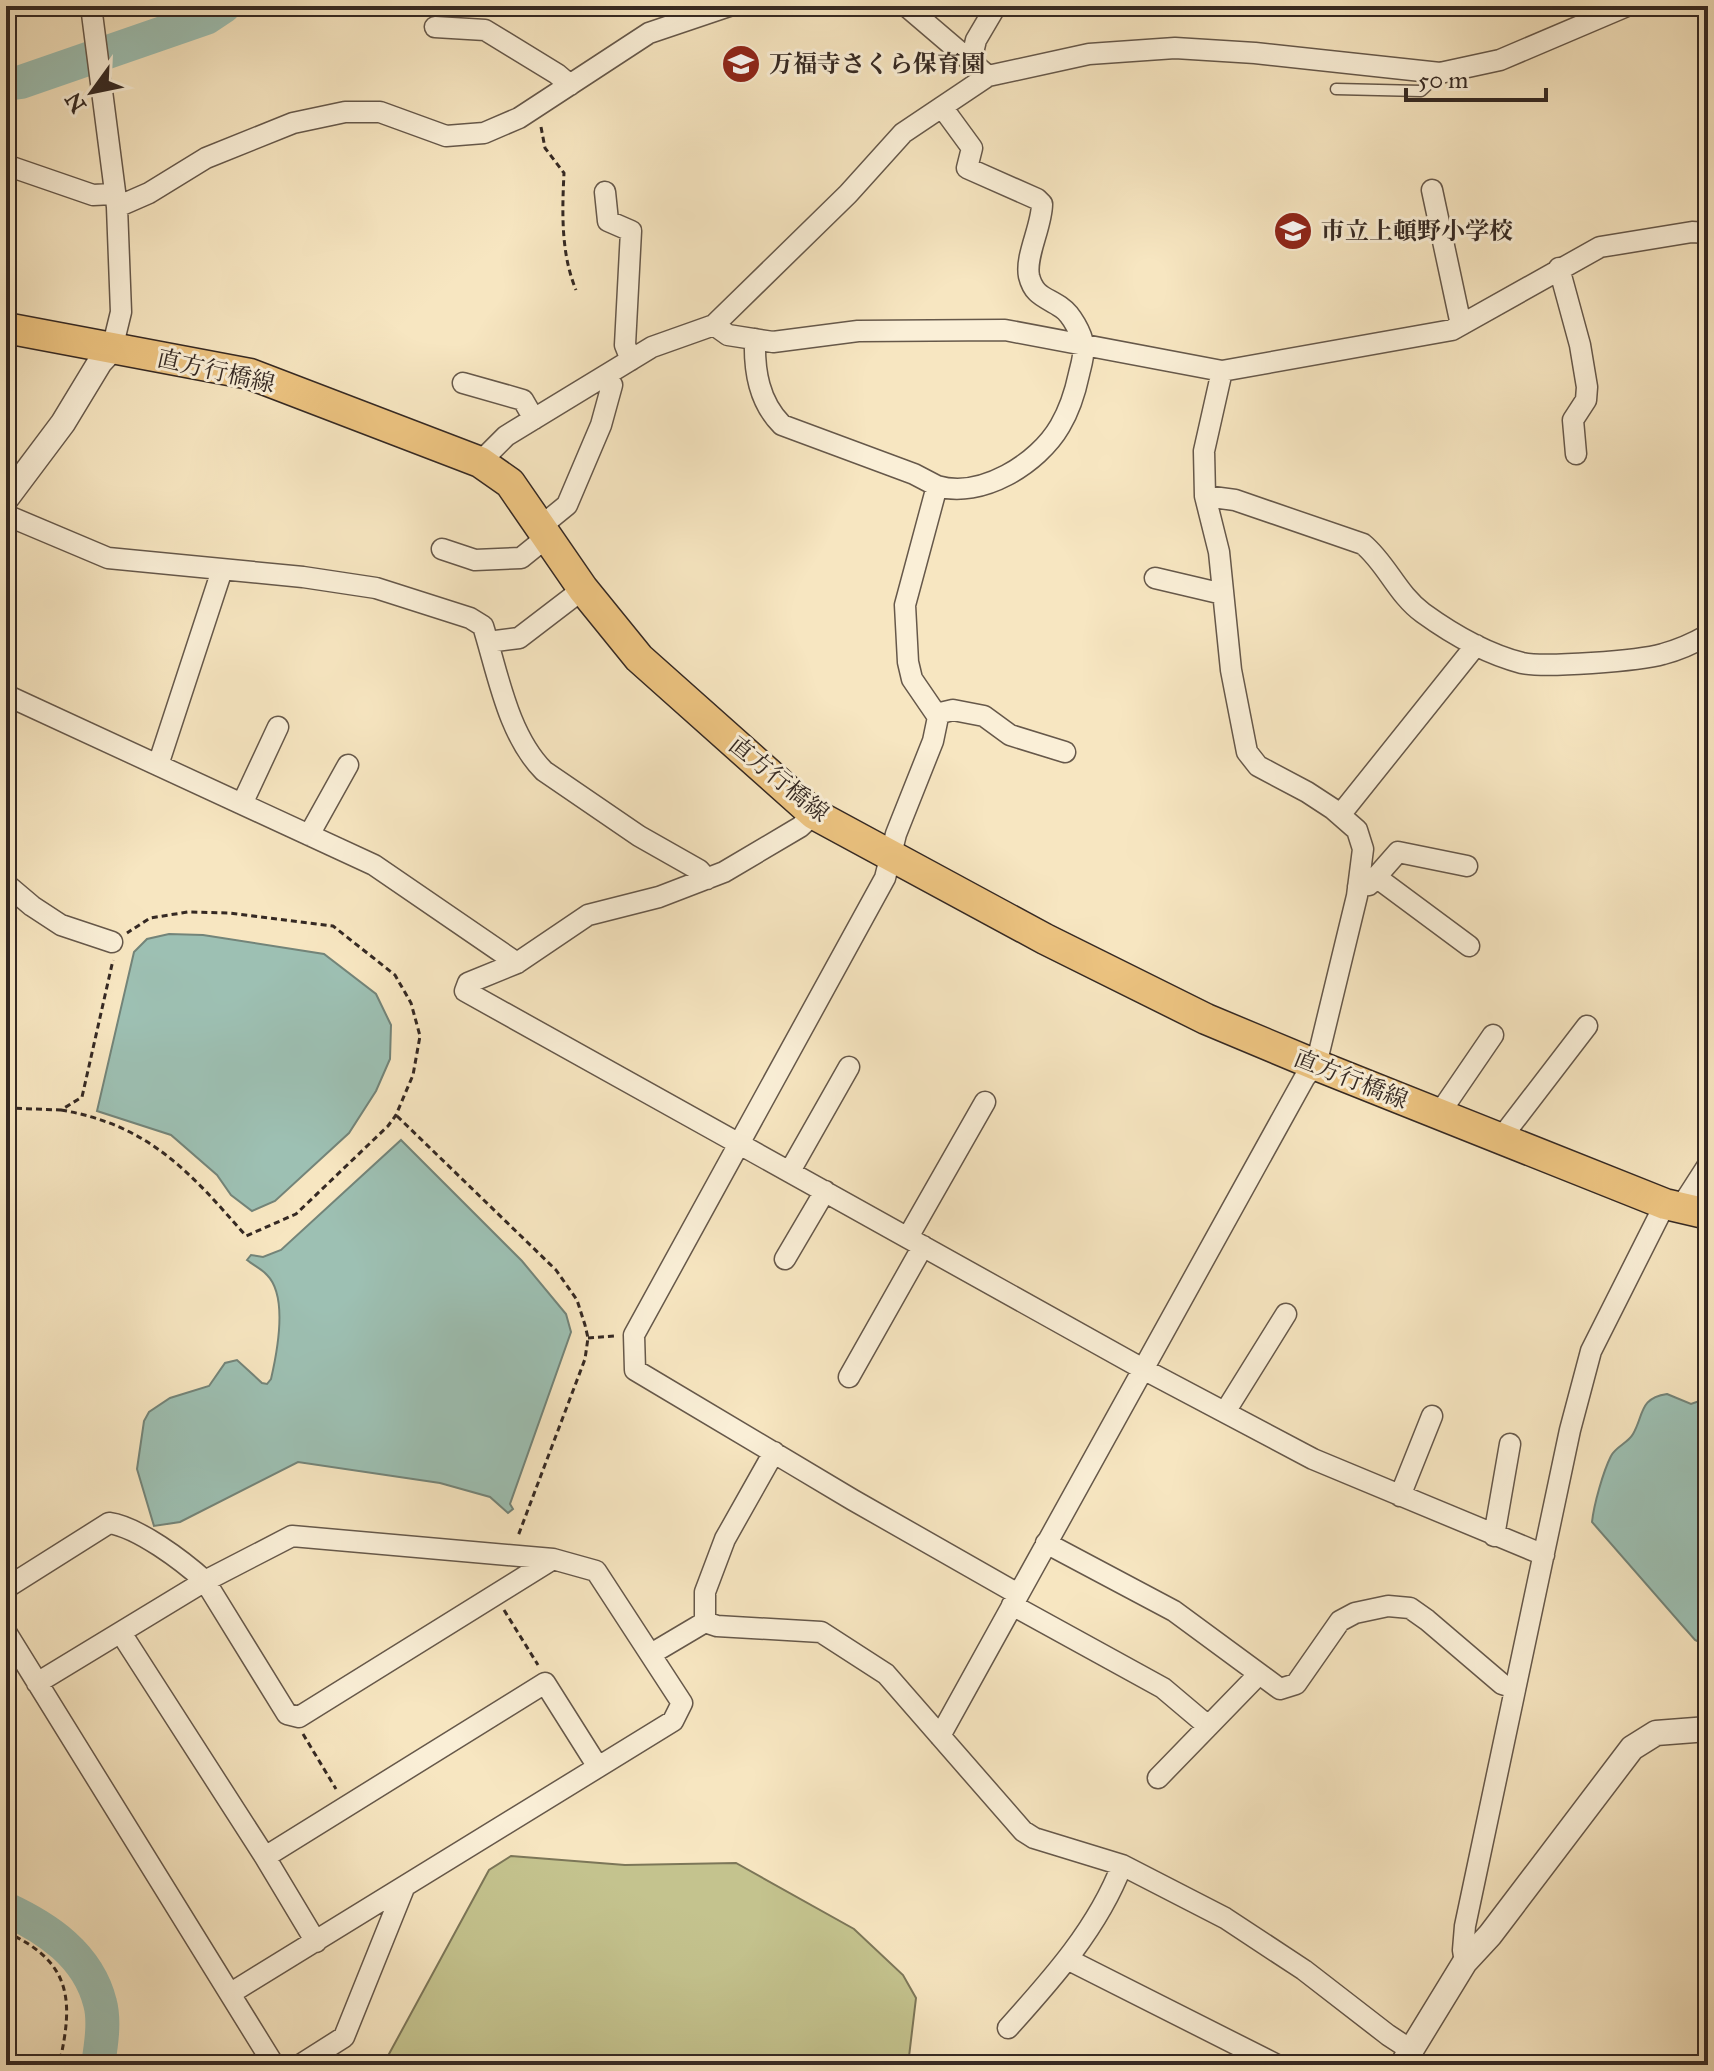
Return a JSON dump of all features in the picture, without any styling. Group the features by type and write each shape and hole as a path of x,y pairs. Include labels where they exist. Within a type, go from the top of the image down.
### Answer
{"main road":[{"name":"直方行橋線","path":"6,328 250,374 480,462 510,483 583,589 639,658 814,814 1072,952 1206,1019 1439,1114 1685,1208"}],"street":[{"path":"6,499 63,423 100,362 112,349 121,312 115,200 91,6"},
{"path":"6,165 115,200 149,193 206,158 293,123 345,112 380,112 446,136 484,133 519,118 649,33 729,6"},
{"path":"906,6 988,76"},
{"path":"971,61 976,40 996,6"},
{"path":"480,462 506,436 652,347 714,325 848,194 903,133 988,76 1089,54 1175,48 1255,53 1440,73 1500,60 1627,6"},
{"path":"435,27 485,30 570,85"},
{"path":"755,339 757,382 772,415 782,425 953,491 1006,477 1027,461 1058,429 1073,402 1083,344 1070,315 1036,293 1028,274 1042,204 967,168 972,148 942,107"},
{"path":"1432,190 1461,325"},
{"path":"605,192 608,221 631,231 625,345 631,360"},
{"path":"714,325 728,335 773,342 858,331 1005,330 1222,371 1432,335 1461,325 1600,247 1692,232 1708,233"},
{"path":"1559,268 1580,345 1587,387 1586,400 1573,420 1576,454"},
{"path":"940,1736 1305,1077 1316,1065 1367,881 1357,830 1307,792 1258,766 1247,752 1231,670 1219,552 1205,496 1204,451 1222,371"},
{"path":"442,549 475,560 521,558 567,505 601,425 612,385 606,376"},
{"path":"463,383 523,400 534,419"},
{"path":"937,486 905,605 912,679 938,717 933,741 896,834 885,878 634,1335 635,1370 1163,1688 1208,1726"},
{"path":"1205,496 1235,500 1363,544 1374,554 1398,590 1423,613 1491,654 1526,664 1570,664 1661,655 1708,635"},
{"path":"6,515 108,558 303,577 376,588 470,618 483,626 519,740 531,758 544,771 639,836 699,870 707,879"},
{"path":"158,765 222,570"},
{"path":"1155,578 1223,594"},
{"path":"488,642 519,638 583,589"},
{"path":"1340,815 1476,645"},
{"path":"6,695 374,865 517,963"},
{"path":"936,714 953,710 984,716 1010,735 1065,752"},
{"path":"242,804 278,727"},
{"path":"309,835 348,765"},
{"path":"814,814 800,827 724,872 659,897 588,915 517,963 468,983 465,991 1143,1369 1313,1459 1544,1555"},
{"path":"1367,881 1398,852 1467,866"},
{"path":"1367,881 1469,946"},
{"path":"6,884 61,925 112,942"},
{"path":"1501,1138 1587,1026"},
{"path":"1439,1114 1493,1035"},
{"path":"790,1171 849,1067"},
{"path":"849,1377 985,1102"},
{"path":"1465,1962 1465,1926 1570,1430 1591,1351 1685,1208 1708,1165"},
{"path":"785,1259 825,1191"},
{"path":"1225,1412 1286,1314"},
{"path":"1400,1496 1432,1416"},
{"path":"1494,1536 1510,1444"},
{"path":"705,1622 705,1592 725,1539 774,1452"},
{"path":"6,1588 109,1523 124,1525 205,1581 287,1714 299,1717 553,1559"},
{"path":"37,1683 205,1581 292,1536 553,1559 596,1571 682,1703 673,1721 231,1993"},
{"path":"1046,1543 1174,1611 1280,1689 1296,1684 1340,1621 1355,1613 1388,1606 1410,1608 1502,1684 1515,1688"},
{"path":"651,1654 705,1622 717,1626 821,1632 886,1674 1023,1831 1034,1838 1122,1865 1225,1918 1304,1970 1388,2035 1406,2057 1465,1962 1490,1935 1632,1748 1656,1733 1708,1729"},
{"path":"6,1632 274,2065"},
{"path":"121,1633 316,1942"},
{"path":"1158,1778 1259,1674"},
{"path":"265,1857 545,1683 598,1767"},
{"path":"1008,2028 1069,1960 1116,1882 1122,1865"},
{"path":"300,2065 344,2037 404,1888"},
{"path":"1069,1960 1271,2064"}],"lane":[{"path":"1336,89 1421,91 1440,73"}],"path":[{"path":"532,110 541,124 545,148 564,173 567,268 576,290"},
{"path":"6,1108 61,1110 94,1116 130,1130 201,1185 246,1236 296,1214 388,1126 413,1075 420,1036 411,1003 395,975 333,926 229,913 188,912 150,918 112,942 115,950 82,1097 61,1110"},
{"path":"396,1115 556,1270 577,1300 588,1338 585,1359 519,1530 517,1556"},
{"path":"588,1338 634,1335"},
{"path":"495,1596 543,1672 545,1683"},
{"path":"299,1717 298,1727 347,1806"},
{"path":"6,1932 45,1954 64,1984 66,2024 59,2065"}],"shaded area":[{"path":"169,934 203,935 324,954 376,994 391,1025 390,1059 376,1091 349,1133 275,1201 252,1211 231,1195 217,1175 171,1135 97,1111 134,952 147,939"},
{"path":"401,1140 522,1261 566,1314 571,1332 510,1504 513,1509 508,1513 490,1497 440,1483 298,1462 180,1522 154,1526 137,1469 144,1421 149,1412 170,1398 209,1386 225,1363 237,1360 267,1384 271,1379 278,1340 277,1296 267,1275 247,1260 251,1255 263,1257 281,1250"},
{"path":"1667,1394 1691,1404 1708,1398 1708,1637 1701,1643 1695,1640 1592,1522 1599,1488 1611,1456 1633,1434 1647,1403"},
{"path":"511,1856 625,1865 736,1863 854,1929 903,1975 916,1998 908,2065 383,2065 489,1870"}],"waterway":[{"path":"6,84 21,82 206,18 224,6"},
{"path":"6,1909 51,1934 86,1971 101,2010 98,2065"}],"place":[{"name":"万福寺さくら保育園","path":"741,64"},
{"name":"市立上頓野小学校","path":"1293,231"}]}
